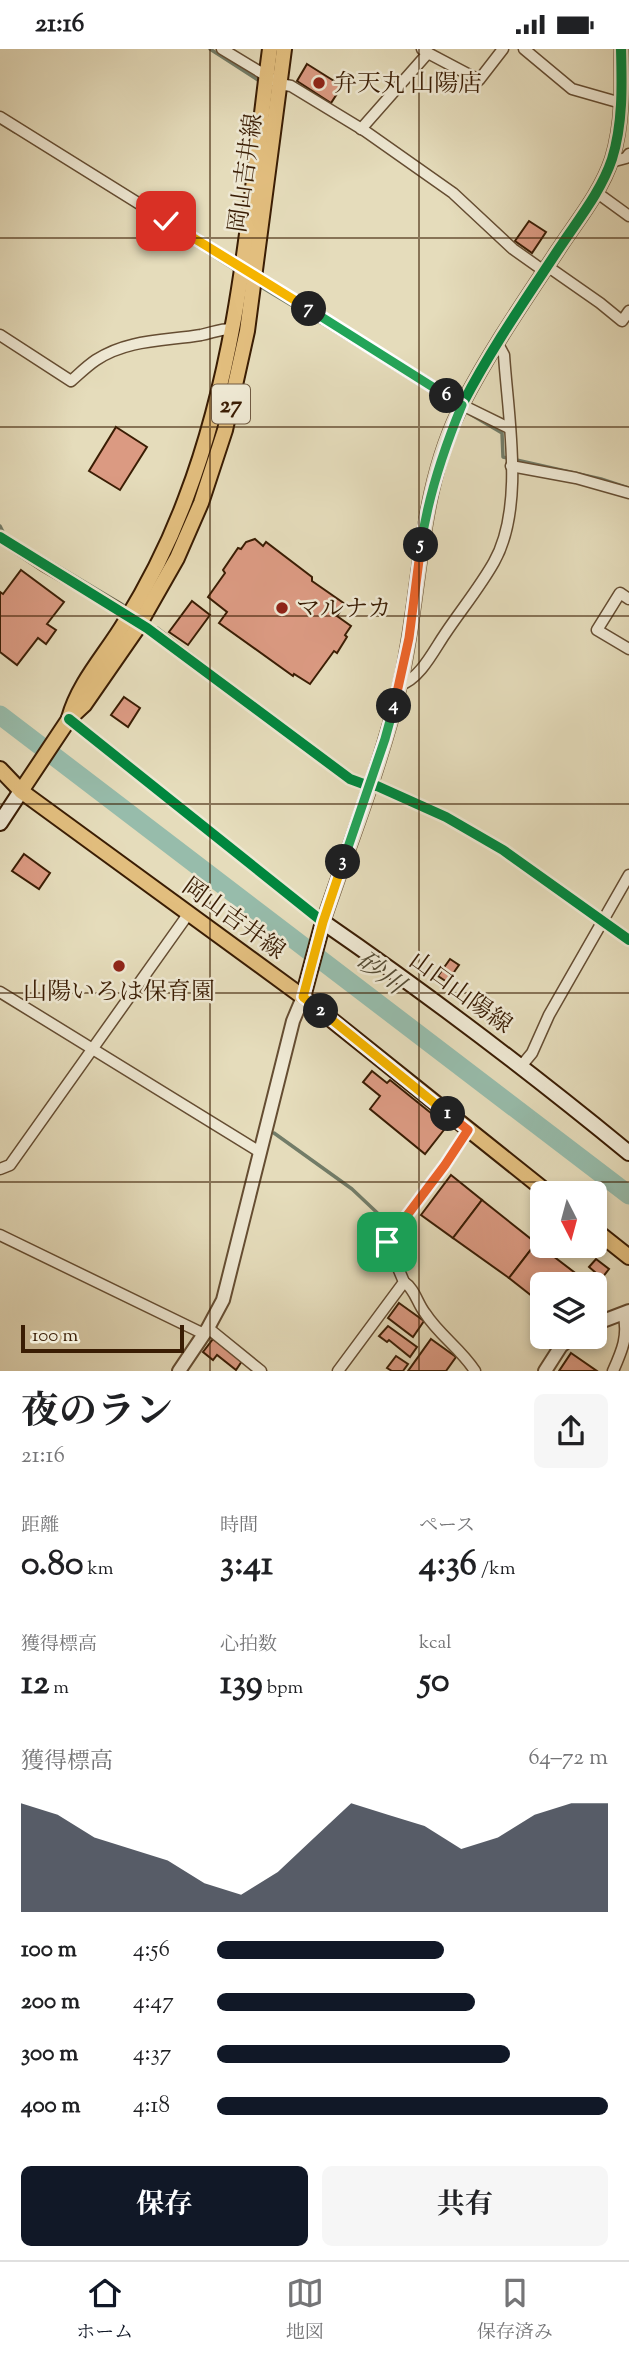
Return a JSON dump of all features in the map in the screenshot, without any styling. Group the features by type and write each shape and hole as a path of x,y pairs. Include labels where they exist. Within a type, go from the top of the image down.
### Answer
{"main road":[{"name":"岡山吉井線","path":"270,49 273,80"},
{"name":"岡山吉井線","path":"284,49 273,80 248,273 239,370 225,430 201,503 177,558 136,630 84,705 69,719 21,791 303,997 533,1181"},
{"name":"岡山吉井線","path":"69,719 74,698 125,622 165,550 186,498 213,421 248,273"},
{"path":"0,769 21,791"},
{"path":"0,783 21,791"},
{"path":"0,823 21,791"},
{"path":"303,997 322,928"},
{"name":"山口山陽線","path":"322,928 522,1065 629,1153"},
{"path":"607,1240 629,1257"}],"street":[{"path":"222,49 273,80 291,86 361,129 453,193 513,249 600,303 622,321 629,311"},
{"path":"361,129 425,51 479,80 503,49"},
{"path":"524,49 572,89 621,103"},
{"path":"69,719 322,928 385,739 400,685 430,492 446,444 462,405 497,342 596,192 611,162 619,136 621,49"},
{"path":"0,117 462,405 509,428"},
{"path":"611,162 629,155"},
{"path":"596,192 629,216"},
{"path":"0,335 71,381 96,360 122,347 204,334 218,329 233,329"},
{"path":"400,685 409,682 429,658 494,562 506,533 512,509 511,466 504,355 497,342"},
{"path":"511,466 576,478 629,493"},
{"path":"0,537 118,608"},
{"path":"629,599 620,593 597,630 629,649"},
{"path":"147,628 350,779 377,786 446,817 503,850 629,940"},
{"path":"522,1065 532,1053 549,1015 629,875"},
{"path":"0,1169 10,1165 190,913"},
{"path":"0,992 260,1151"},
{"path":"179,1371 223,1300 293,1021 303,997"},
{"path":"468,1130 387,1242 404,1282 411,1286 423,1311 439,1332 466,1356 475,1371"},
{"path":"0,1235 206,1331 261,1371"},
{"path":"338,1371 404,1282"},
{"path":"607,1319 626,1312 628,1326 625,1345 613,1371"},
{"path":"545,1371 559,1349"}],"building":[{"name":"弁天丸 山陽店","path":"307,64 342,86 331,103 297,81"},
{"path":"529,221 546,232 532,253 515,241"},
{"path":"116,427 147,447 120,490 89,471"},
{"name":"マルナカ","path":"255,539 263,546 266,542 312,577 312,581 345,604 337,616 351,626 345,635 347,637 310,684 294,674 293,676 219,623 227,612 208,597 238,548 241,549 246,542"},
{"path":"21,570 64,602 47,624 56,630 46,644 38,638 17,665 0,652 0,592 3,594"},
{"path":"192,601 210,615 188,645 169,632"},
{"path":"124,697 140,708 128,727 111,715"},
{"path":"24,854 50,873 39,889 12,871"},
{"path":"450,959 459,965 447,982 438,976"},
{"path":"372,1071 387,1083 390,1080 447,1126 425,1154 370,1109 380,1096 363,1082"},
{"path":"451,1175 482,1200 453,1238 421,1215"},
{"path":"482,1200 530,1238 530,1251 509,1278 453,1238"},
{"path":"530,1251 530,1258 556,1258 574,1272 530,1272 530,1295 509,1278"},
{"path":"596,1259 609,1269 607,1272 595,1272 589,1267"},
{"path":"399,1303 424,1321 413,1337 388,1318"},
{"path":"388,1326 417,1347 410,1357 389,1340 387,1342 379,1336"},
{"path":"213,1339 242,1361 236,1370 217,1355 213,1360 203,1352"},
{"path":"431,1339 456,1357 446,1371 408,1371"},
{"path":"571,1353 597,1371 559,1371"},
{"path":"396,1356 408,1364 403,1371 387,1368"}],"waterway":[{"path":"210,49 261,82"},
{"path":"0,123 15,132"},
{"path":"146,214 237,271"},
{"path":"258,285 321,323"},
{"path":"384,362 457,408"},
{"path":"470,414 502,433 503,457 629,488"},
{"path":"0,526 4,534 123,605"},
{"path":"157,628 217,674"},
{"name":"砂川","path":"0,715 629,1195"},
{"path":"274,1133 352,1189 388,1223"},
{"path":"397,1244 406,1268"}],"cycle path":[{"path":"69,719 323,922 374,775 400,685 422,542 437,471 448,437 485,363 602,183 616,146 620,119 621,49"},
{"path":"0,537 147,628 350,779 377,786 446,817 503,850 629,940"}],"place":[{"name":"弁天丸 山陽店","path":"319,83"},
{"name":"マルナカ","path":"282,608"},
{"name":"山陽いろは保育園","path":"119,966"}],"route":[{"path":"166,221 462,405 430,492 400,685 385,739 323,922 303,997 468,1130 387,1242"}]}
